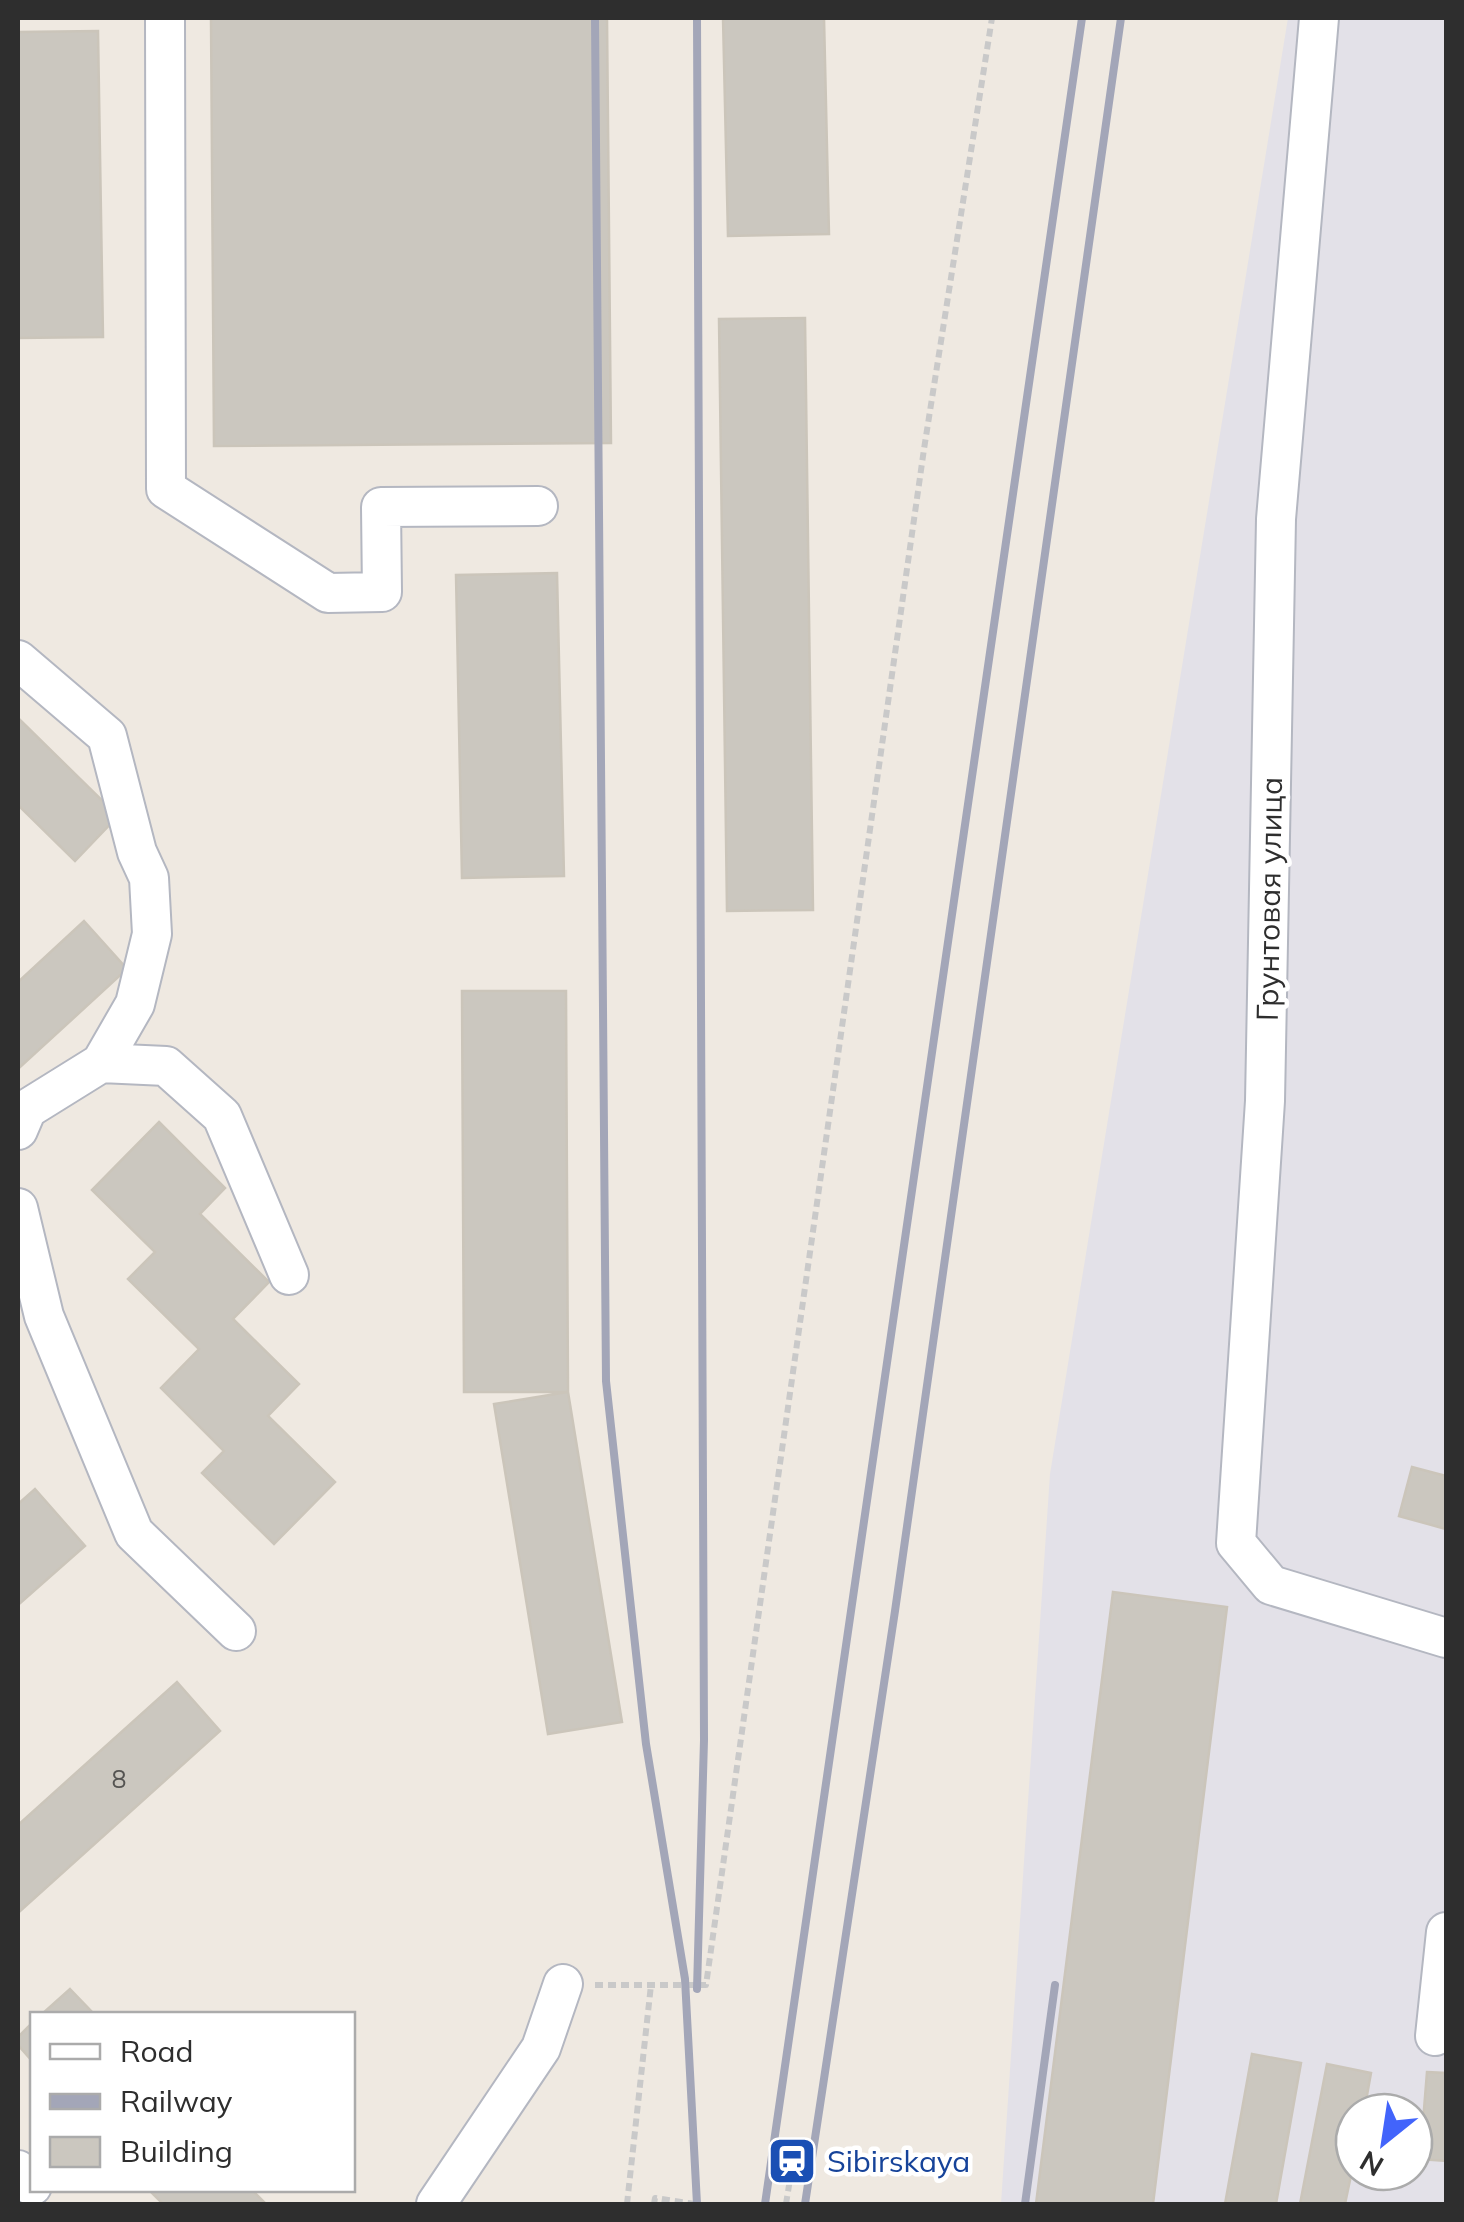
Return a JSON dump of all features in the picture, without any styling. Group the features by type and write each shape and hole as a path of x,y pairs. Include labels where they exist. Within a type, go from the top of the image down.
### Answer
{"street":[{"path":"165,18 166,488 328,593 382,592 382,507 538,506"},
{"name":"Грунтовая улица","path":"1318,18 1276,519 1265,1101 1236,1544 1271,1585 1446,1638"},
{"path":"18,660 107,736 137,852 149,878 152,934 135,1004 101,1063 27,1109 18,1130"},
{"path":"101,1063 166,1066 222,1116 289,1275"},
{"path":"18,1208 44,1316 134,1534 236,1631"},
{"path":"18,1343 44,1316"},
{"path":"1435,2036 1446,1932"},
{"path":"436,2204 542,2048 563,1984"}],"path":[{"path":"563,1984 706,1986 918,488 992,18"},
{"path":"626,2204 651,1985"},
{"path":"786,2204 790,2173"},
{"path":"654,2204 655,2198 695,2204"}],"shaded area":[{"path":"1288,18 1446,18 1446,2204 1001,2204 1050,1474"}],"building":[{"path":"211,18 607,18 611,443 214,446"},
{"path":"723,18 824,18 829,234 728,236"},
{"path":"98,31 103,337 18,338 18,32"},
{"path":"805,318 813,910 727,911 719,319"},
{"path":"557,573 564,876 462,878 456,575"},
{"path":"18,718 118,816 75,861 18,805"},
{"path":"84,921 127,969 18,1069 18,982"},
{"path":"462,991 566,991 568,1392 464,1392"},
{"path":"159,1122 225,1188 200,1214 269,1282 233,1319 299,1384 268,1416 335,1482 274,1544 202,1473 224,1451 161,1388 199,1349 128,1279 155,1252 92,1190"},
{"path":"568,1392 622,1722 548,1734 494,1404"},
{"path":"1412,1467 1446,1476 1446,1529 1399,1516"},
{"path":"35,1489 85,1546 18,1605 18,1504"},
{"path":"1113,1592 1227,1607 1153,2204 1036,2204"},
{"path":"177,1682 220,1731 18,1913 18,1825"},
{"path":"70,1989 92,2012 44,2012"},
{"path":"30,2025 30,2059 18,2045 18,2037"},
{"path":"1252,2054 1301,2063 1276,2204 1225,2204"},
{"path":"1327,2064 1371,2073 1368,2092 1334,2092 1334,2192 1348,2192 1345,2204 1300,2204"},
{"path":"1427,2072 1446,2073 1446,2161 1434,2160 1434,2092 1425,2092"},
{"path":"151,2192 254,2192 266,2204 163,2204"}],"railway":[{"path":"595,18 606,1381 646,1744 685,1979 697,2204"},
{"path":"697,18 704,1740 697,1989"},
{"path":"765,2204 1082,18"},
{"path":"805,2204 895,1611 1121,18"},
{"path":"1025,2204 1055,1985"}],"place":[{"name":"Sibirskaya","path":"792,2161"}]}
